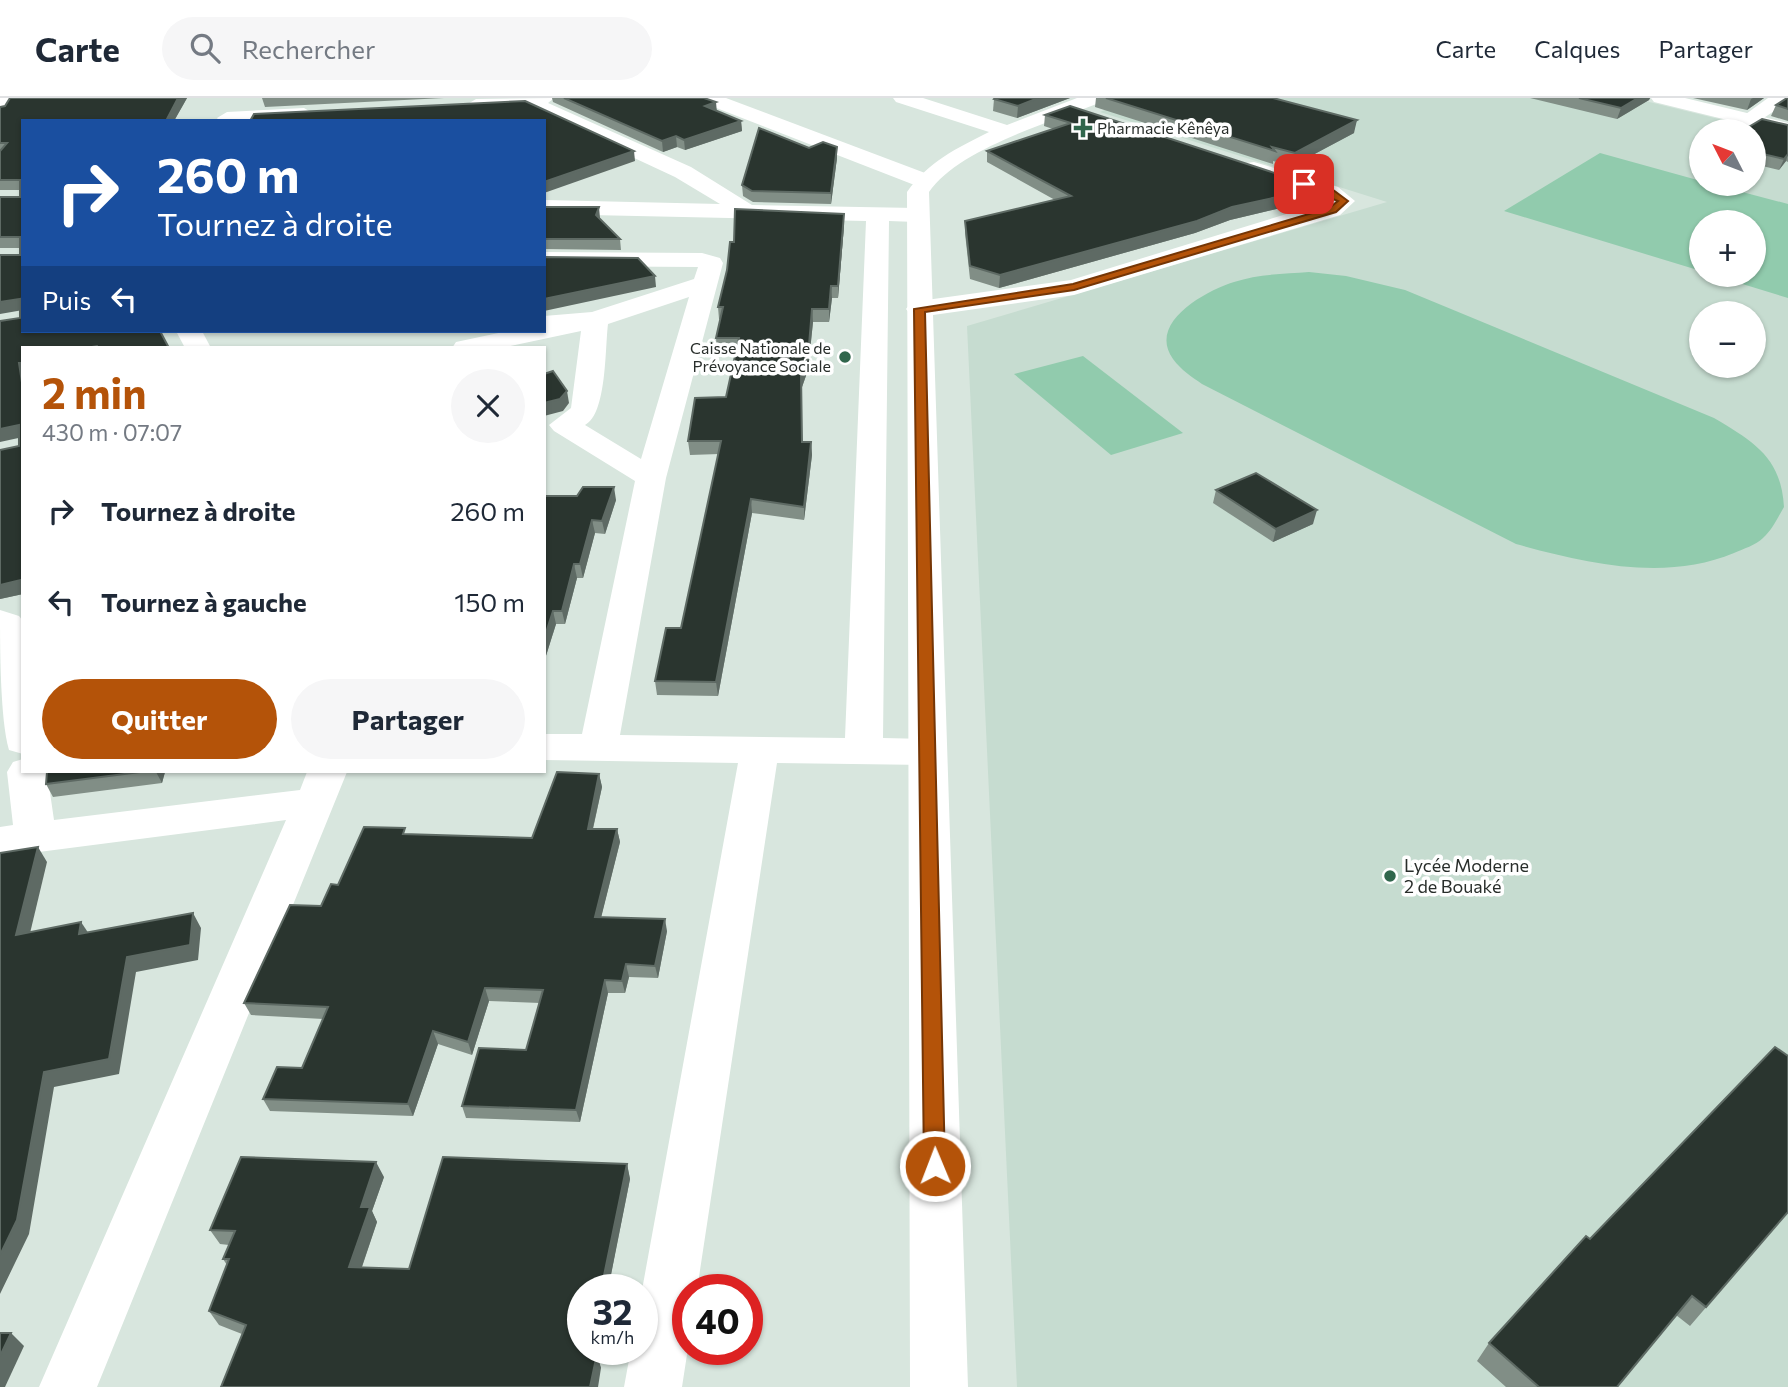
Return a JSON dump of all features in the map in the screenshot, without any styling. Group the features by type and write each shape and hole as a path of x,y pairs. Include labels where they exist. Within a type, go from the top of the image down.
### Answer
{"street":[{"path":"0,110 10,98"},
{"path":"226,119 239,98"},
{"path":"708,98 921,198"},
{"path":"904,98 1010,132"},
{"path":"1661,98 1749,119 1781,98"},
{"path":"461,106 537,100 683,172 746,210"},
{"path":"546,207 878,213 921,198 957,156 1010,132 1086,108"},
{"path":"226,119 323,113"},
{"path":"1766,123 1788,129"},
{"path":"919,309 1074,286 1332,210 1344,201 1330,192 1238,163"},
{"path":"921,198 919,309 939,1387"},
{"path":"864,749 878,213"},
{"path":"546,259 702,260 711,263 651,478 599,746"},
{"path":"546,331 595,320 704,284"},
{"path":"546,324 595,320"},
{"path":"554,427 581,416 585,408 595,320"},
{"path":"474,346 535,333"},
{"path":"554,427 651,478"},
{"path":"0,621 7,624 21,726"},
{"path":"546,747 864,749 927,752"},
{"path":"653,1387 760,750"},
{"path":"27,773 17,838 321,787"},
{"path":"68,1387 321,787"}],"shaded area":[{"name":"Lycée Moderne 2 de Bouaké","path":"1134,98 1633,98 1719,119 1689,119 1689,196 1766,196 1766,131 1788,136 1788,1387 1017,1387 967,326 1387,202 1100,112"}],"green space":[{"path":"1600,153 1689,178 1689,196 1758,196 1788,204 1788,298 1752,287 1766,287 1766,210 1689,210 1689,267 1504,211"},
{"path":"1309,272 1346,276 1405,290 1714,418 1753,444 1771,463 1782,490 1784,507 1760,540 1749,547 1708,562 1653,568 1569,558 1516,544 1202,384 1173,359 1167,346 1167,333 1173,321 1195,301 1222,286 1243,279"},
{"path":"1083,356 1183,433 1111,455 1014,374"}],"building":[{"path":"10,98 178,98 167,119 21,119 21,333 161,333 168,346 21,346 21,580 0,585 0,450 19,446 19,425 0,429 0,321 20,318 20,299 0,302 0,255 20,255 20,237 0,237 0,197 20,197 20,180 0,180 0,151 7,143 0,143 0,107 5,106"},
{"path":"564,98 704,98 716,102 705,106 741,121 684,140 676,136 662,141"},
{"path":"995,98 1038,98 1018,106"},
{"path":"1106,98 1273,98 1357,120 1295,153 1272,147 1275,151"},
{"path":"1579,98 1638,98 1621,108"},
{"path":"1788,98 1788,109 1776,105"},
{"path":"525,101 634,151 546,181 546,119 251,119 254,114"},
{"path":"1070,106 1302,182 1309,190 1232,207 1197,221 1000,275 970,266 965,221 1071,196 987,151 1071,123 1045,115"},
{"path":"1766,120 1788,125 1788,154 1784,159 1766,155"},
{"path":"759,128 809,148 823,142 837,147 831,193 752,191 742,185"},
{"path":"546,207 599,207 596,215 620,239 546,239"},
{"path":"735,209 844,214 838,286 831,286 829,309 812,309 808,357 801,374 802,442 811,442 804,507 751,499 716,682 655,681 666,628 681,628 721,441 688,441 695,398 726,397 739,338 716,338 723,307 718,307 727,270 730,242 734,242"},
{"path":"546,257 638,258 655,276 546,299"},
{"path":"553,371 567,391 560,399 546,402 546,373"},
{"path":"1256,473 1317,510 1276,529 1216,490"},
{"path":"583,487 614,487 602,521 592,520 580,564 574,564 562,611 553,611 546,633 546,496 577,496"},
{"path":"557,772 599,774 588,829 617,829 595,917 665,919 655,966 626,964 622,981 605,980 576,1110 462,1106 479,1048 526,1050 543,990 485,988 468,1042 433,1031 408,1104 263,1099 277,1067 302,1068 328,1007 244,1003 290,905 321,906 331,884 338,885 364,827 405,828 403,834 532,838"},
{"path":"47,773 132,773 46,784"},
{"path":"38,847 16,935 81,922 79,934 193,913 190,945 127,957 109,1059 44,1072 17,1220 0,1255 0,853"},
{"path":"1775,1047 1788,1056 1788,1212 1706,1307 1692,1296 1617,1387 1539,1387 1489,1343 1586,1236 1590,1239"},
{"path":"241,1157 376,1162 361,1207 370,1207 349,1267 409,1269 443,1157 627,1164 604,1274 567,1274 567,1365 595,1365 590,1387 221,1387 246,1325 209,1311 229,1259 223,1259 235,1231 210,1230"},
{"path":"0,1333 11,1333 0,1356"}],"place":[{"name":"Pharmacie Kênêya","path":"1083,128"},
{"name":"Caisse Nationale de Prévoyance Sociale","path":"845,357"},
{"name":"Lycée Moderne 2 de Bouaké","path":"1390,876"}],"route":[{"path":"935,1166 919,309 1001,299 1074,286 1332,210 1344,201 1330,192 1304,184"}]}
